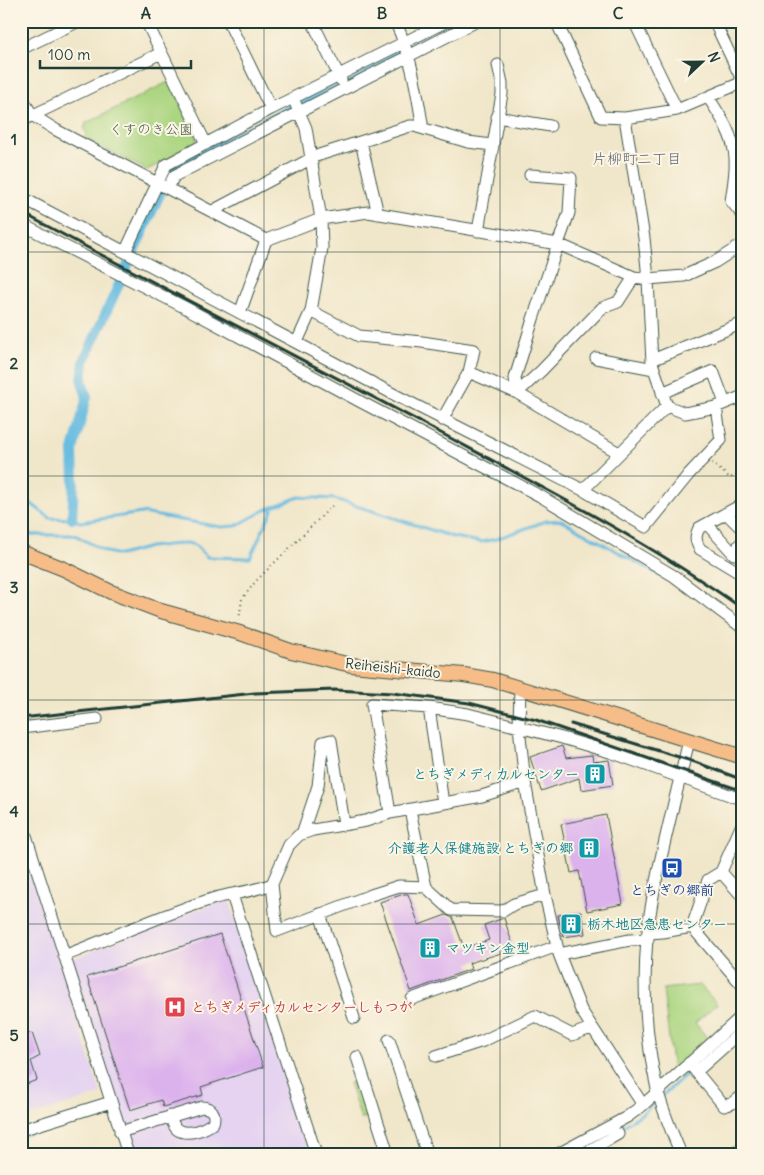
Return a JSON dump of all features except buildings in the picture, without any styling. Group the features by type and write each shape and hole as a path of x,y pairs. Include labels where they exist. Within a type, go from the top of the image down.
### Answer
{"main road":[{"name":"Reiheishi-kaido","path":"21,552 64,569 111,592 161,611 291,650 350,665 464,675 493,680 743,757"}],"street":[{"path":"21,50 65,24 79,21"},
{"path":"146,21 206,144"},
{"path":"228,21 271,109"},
{"path":"312,21 345,89"},
{"path":"395,21 409,56 422,123 421,128"},
{"path":"163,186 166,165 271,109 447,21"},
{"path":"125,252 163,186 174,176 477,21"},
{"path":"556,21 601,117 625,118 677,110 743,82 714,21"},
{"path":"634,21 677,110"},
{"path":"26,118 162,53"},
{"path":"478,231 502,94 502,83 498,65"},
{"path":"21,96 26,118"},
{"path":"708,97 725,123 739,155 731,201 740,212 743,211"},
{"path":"294,99 306,128 321,219 322,248 311,312 297,342"},
{"path":"497,117 550,126"},
{"path":"26,118 56,130 266,240 321,219 368,212 558,244 634,277 648,279 684,276 715,262 743,244"},
{"path":"625,118 644,238 653,364 667,406 685,413 721,405 743,396"},
{"path":"214,213 216,209 311,159 410,126 468,142 492,145"},
{"path":"360,142 378,214"},
{"path":"518,393 515,378 569,213 571,178 530,175"},
{"path":"21,197 442,420 582,490 646,527 721,440 721,405 713,372 662,393"},
{"path":"21,224 186,308 540,496 674,576 743,628"},
{"path":"240,313 266,240"},
{"path":"518,393 541,372 602,308 618,302 634,277"},
{"path":"311,312 358,336 422,342 474,350 469,372 442,420"},
{"path":"596,358 653,364 743,323"},
{"path":"469,372 518,393 619,453"},
{"path":"582,490 667,406"},
{"path":"743,504 699,528 696,542 700,549 743,575"},
{"path":"726,513 741,525"},
{"path":"707,524 739,547"},
{"path":"520,688 519,727 525,782 545,895 558,950 581,1010 643,1106"},
{"path":"390,813 372,704 429,708 468,714 519,727 613,753 743,800"},
{"path":"429,708 443,803"},
{"path":"21,728 96,719"},
{"path":"302,834 318,786 323,742 331,740 344,824"},
{"path":"680,1154 668,1124 651,1059 646,1012 646,975 648,936 653,898 689,740"},
{"path":"426,887 399,886 278,931 272,884 288,845 299,835 313,830 366,820 390,813 482,796 525,782"},
{"path":"410,810 426,887 451,910 503,911 514,904 545,895"},
{"path":"21,820 128,1154"},
{"path":"692,927 708,880 721,872 743,822"},
{"path":"721,872 743,897"},
{"path":"64,956 214,898 257,890 272,884"},
{"path":"232,895 316,1154"},
{"path":"320,914 354,1018"},
{"path":"412,999 558,950 630,940 692,927"},
{"path":"692,927 743,986"},
{"path":"692,1068 743,1015"},
{"path":"436,1056 483,1041 535,1016 572,1035 591,1028"},
{"path":"558,1154 627,1117 643,1106 658,1091 743,1030"},
{"path":"389,1040 427,1154"},
{"path":"357,1057 388,1154"},
{"path":"692,1068 724,1106 733,1103 743,1095"},
{"path":"21,1130 111,1102"},
{"path":"120,1132 170,1116"},
{"path":"582,1154 618,1134"},
{"path":"733,1154 743,1146"}],"path":[{"path":"705,457 730,478 743,471"},
{"path":"237,633 242,599 256,581 332,506"}],"shaded area":[{"path":"21,844 101,1094 21,1119"},
{"name":"とちぎメディカルセンターしもつが","path":"229,900 310,1154 133,1154 71,960 187,913"}],"green space":[{"name":"くすのき公園","path":"170,81 197,139 194,146 147,170 84,138 87,134 84,129 86,123"},
{"path":"700,985 717,1004 695,1023 709,1040 673,1072 663,989"},
{"path":"360,1079 371,1116 361,1119 349,1083"}],"waterway":[{"path":"72,519 73,450 87,397 82,382 84,361 171,170 464,21"},
{"path":"21,496 50,518 72,519 80,522 142,513 221,527 236,526 265,510 299,497 335,499 453,537 481,542 496,539 546,521 561,520 677,585"},
{"path":"21,532 33,535 75,535 106,552 120,555 150,547 187,543 195,545 207,557 250,558 273,508"},
{"path":"663,1095 692,1069"},
{"path":"617,1130 643,1113 658,1099"},
{"path":"21,1136 57,1125"}],"railway":[{"path":"21,212 555,494 669,560 743,609"},
{"path":"21,718 255,693 335,690 393,693 469,703 536,720 743,791"},
{"path":"571,724 695,762 743,780"}],"place":[{"name":"とちぎメディカルセンター","path":"595,774"},
{"name":"介護老人保健施設 とちぎの郷","path":"589,848"},
{"name":"とちぎの郷前","path":"672,868"},
{"name":"栃木地区急患センター","path":"571,924"},
{"name":"マツキン金型","path":"430,948"},
{"name":"とちぎメディカルセンターしもつが","path":"175,1007"}],"district":[{"name":"片柳町二丁目","path":"637,158"}]}
